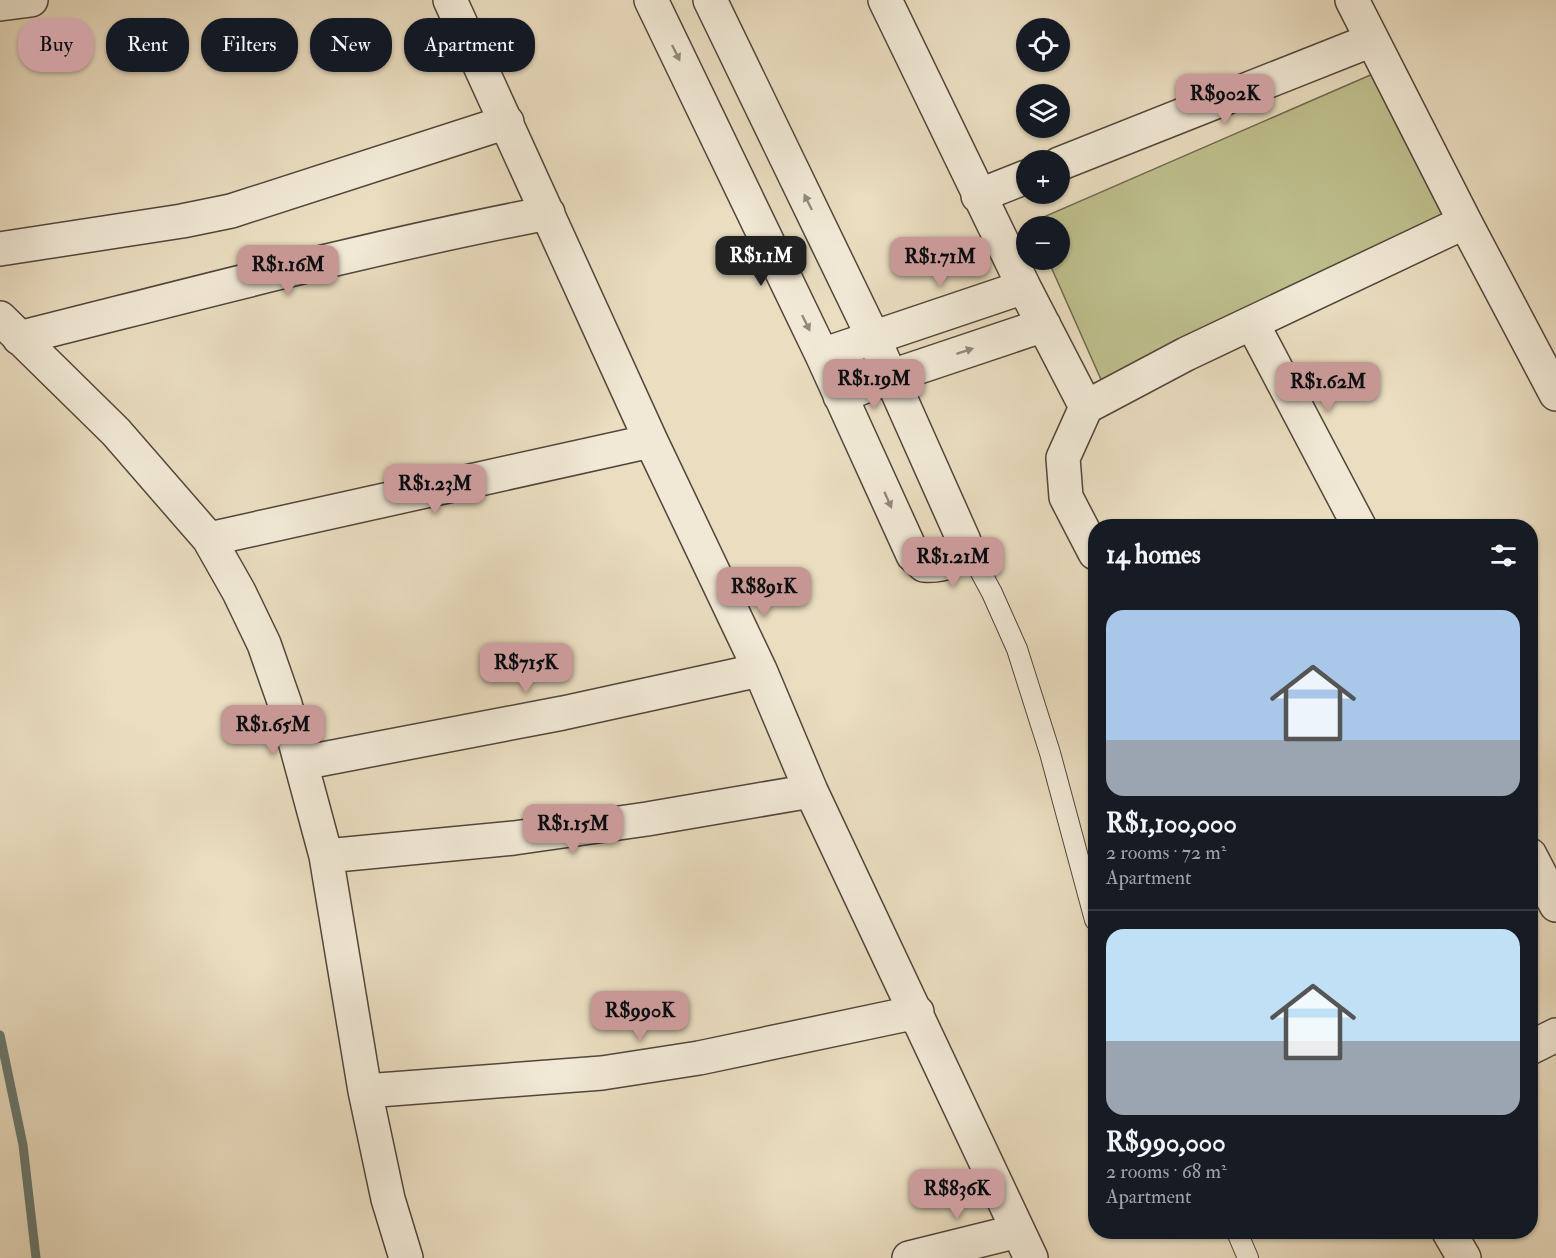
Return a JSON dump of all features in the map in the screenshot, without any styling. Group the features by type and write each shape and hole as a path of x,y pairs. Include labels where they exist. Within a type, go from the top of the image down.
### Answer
{"street":[{"path":"0,4 31,0"},
{"path":"450,0 651,441 760,670 811,791 917,1012 1024,1244 909,1258"},
{"path":"651,0 822,355 913,555 924,565 948,563 960,555 964,541 873,337 710,0"},
{"path":"885,0 978,196 1086,406"},
{"path":"1352,0 1556,394"},
{"path":"1070,160 1372,40"},
{"path":"0,249 182,221 231,211 507,122"},
{"path":"978,196 1016,181"},
{"path":"10,328 434,235 548,213"},
{"path":"1088,539 1066,497 1063,458 1086,406 1186,354 1465,222"},
{"path":"822,355 1024,287"},
{"path":"1252,323 1355,519"},
{"path":"840,396 1044,325"},
{"path":"10,328 116,432 209,539 239,591 264,644 285,704 326,856 366,1091 388,1199 406,1258"},
{"path":"209,539 651,441"},
{"path":"302,763 563,713 760,670"},
{"path":"326,856 514,838 647,819 811,791"},
{"path":"1538,870 1556,905"},
{"path":"366,1091 602,1073 699,1058 917,1012"},
{"path":"1538,1044 1556,1035"},
{"path":"1453,1239 1464,1258"}],"lane":[{"path":"964,541 992,592 1017,649 1050,753 1088,894"},
{"path":"1240,1239 1248,1258"}],"green space":[{"path":"1375,73 1450,217 1103,384 1052,270 1070,270 1070,216 1046,216"}],"waterway":[{"path":"0,1035 23,1145 36,1258"}]}
